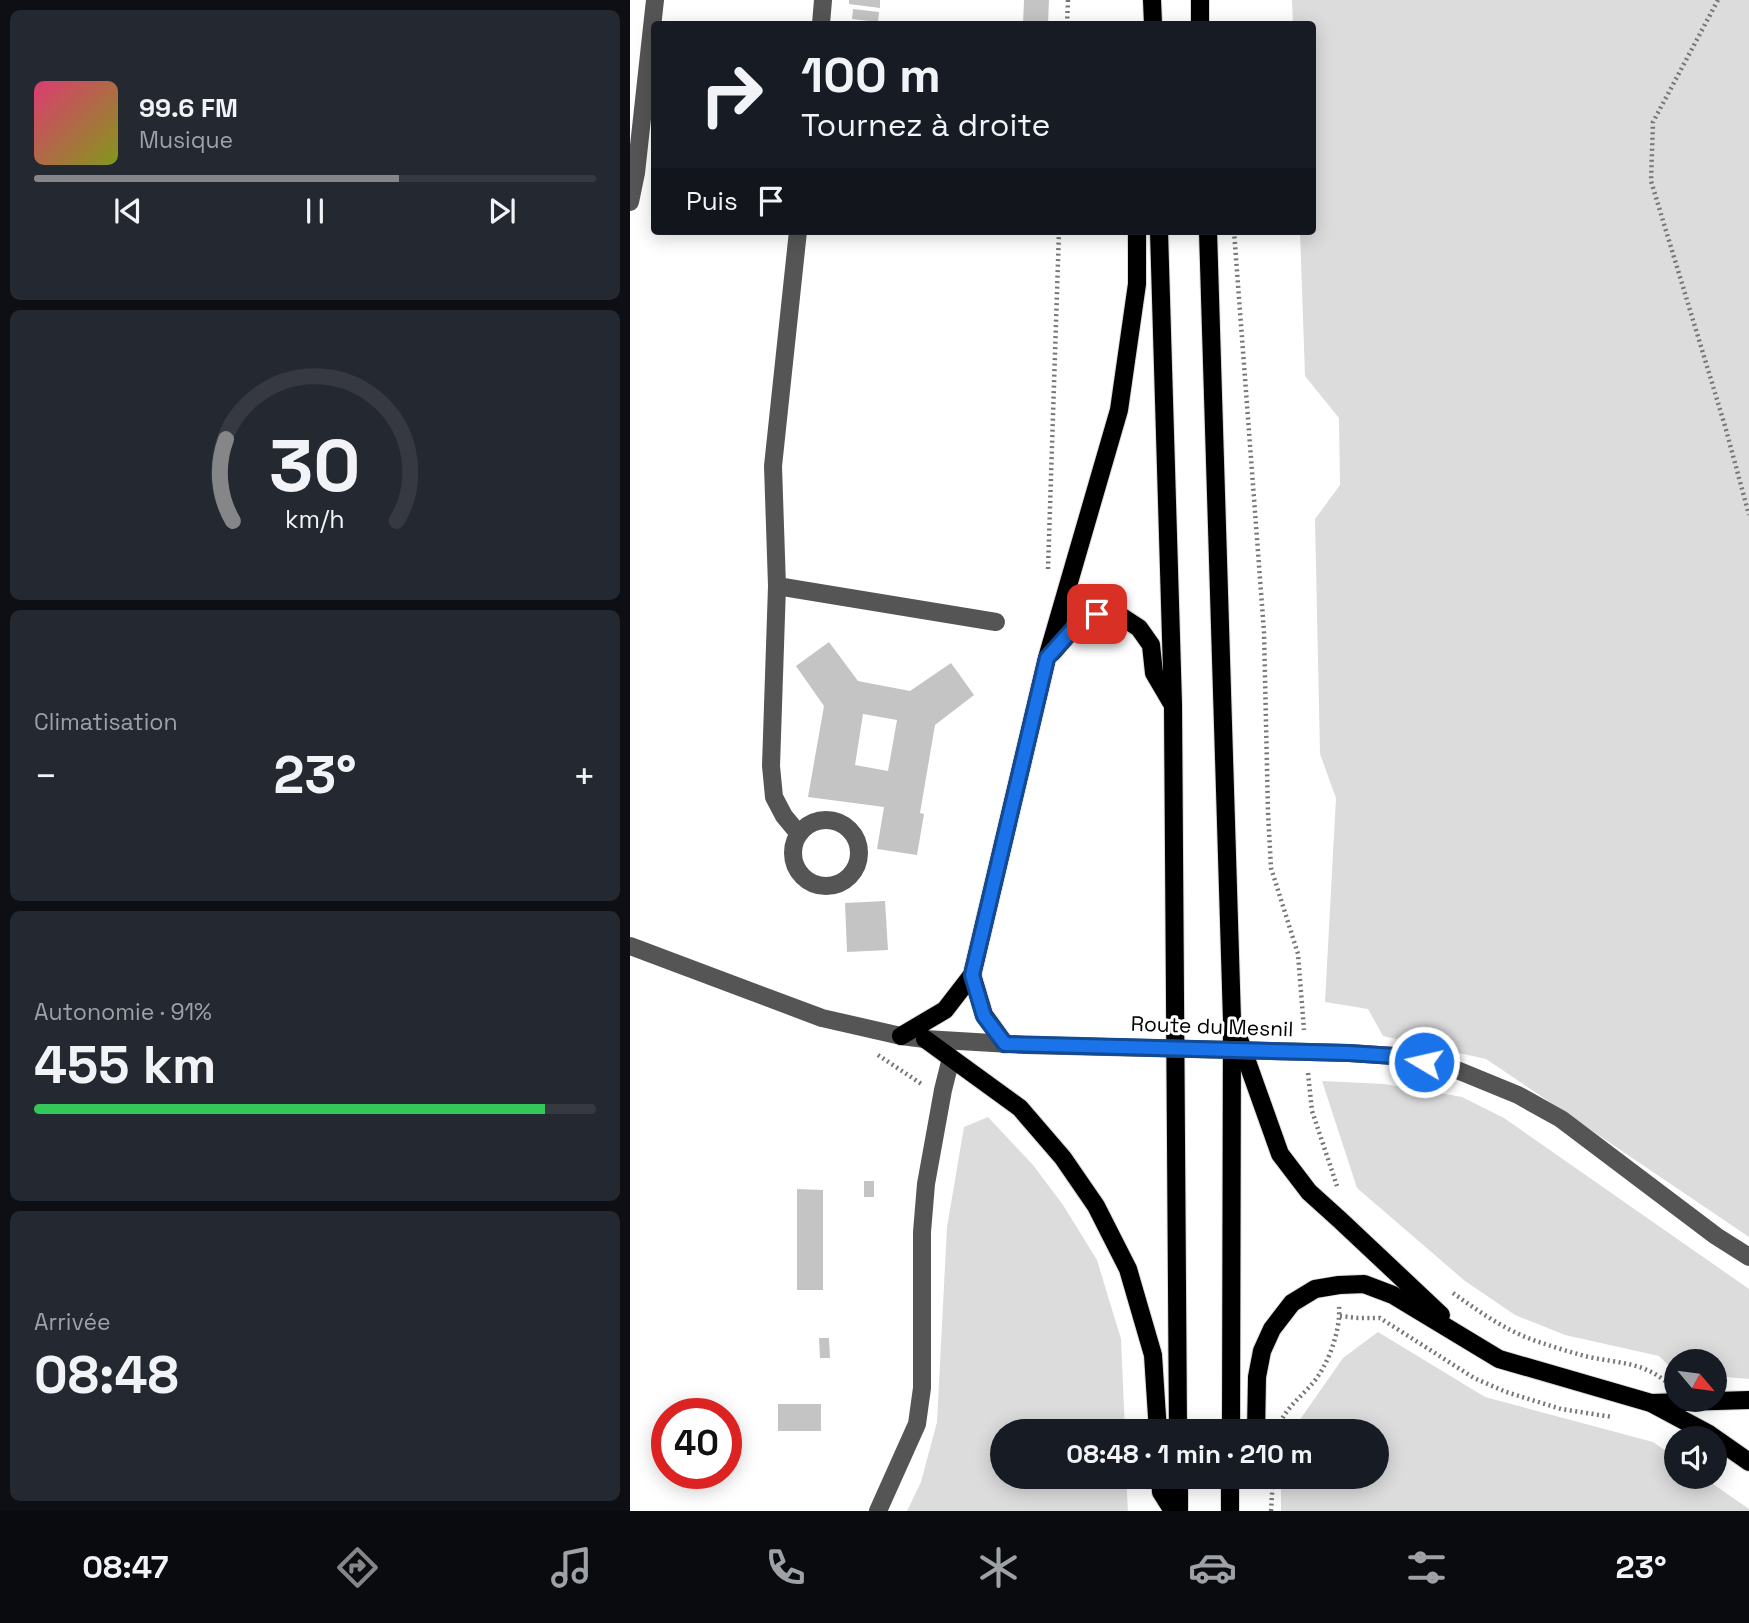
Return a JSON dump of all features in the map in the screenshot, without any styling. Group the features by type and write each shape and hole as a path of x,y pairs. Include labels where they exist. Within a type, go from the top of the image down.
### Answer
{"main road":[{"path":"1152,0 1153,21"},
{"path":"1200,0 1200,21"},
{"path":"901,1036 945,1010 972,975 1047,658 1119,410 1137,284 1137,235"},
{"path":"1159,235 1173,705 1178,1419"},
{"path":"1208,235 1232,1020 1231,1419"},
{"path":"1047,658 1080,621 1097,614 1119,615 1139,628 1151,645 1154,673 1173,705"},
{"path":"972,975 984,1016 1005,1044"},
{"path":"1232,1020 1280,1154 1309,1192 1467,1339"},
{"path":"925,1039 1020,1108 1063,1158 1096,1206 1128,1269 1153,1355 1157,1419"},
{"path":"1256,1419 1262,1352 1272,1329 1292,1303 1315,1289 1364,1284 1393,1295 1499,1359 1651,1402 1709,1434 1749,1462"},
{"path":"1651,1402 1749,1400"},
{"path":"1161,1489 1173,1511"},
{"path":"1179,1489 1179,1511"},
{"path":"1230,1511 1231,1489"}],"street":[{"path":"653,21 655,0"},
{"path":"821,21 823,0"},
{"path":"630,202 636,173 651,36"},
{"path":"799,235 773,466 777,586 771,766 774,797 784,816 799,834"},
{"path":"777,586 996,622"},
{"name":"Route du Mesnil","path":"630,946 822,1018 901,1036 1026,1045 1349,1053 1394,1056 1457,1070 1518,1095 1561,1119 1716,1236 1749,1257"},
{"path":"878,1511 917,1424 922,1388 922,1232 926,1184 951,1058"}],"path":[{"path":"1067,21 1068,0"},
{"path":"1718,0 1653,122 1651,181 1749,514"},
{"path":"1048,582 1059,235"},
{"path":"1234,235 1264,632 1271,868 1298,954 1305,1037"},
{"path":"876,1030 873,1051 921,1084"},
{"path":"1307,1064 1312,1111 1337,1187"},
{"path":"1448,1289 1490,1320 1538,1342 1643,1367 1664,1380"},
{"path":"1282,1419 1313,1383 1326,1362 1340,1315 1338,1301"},
{"path":"1271,1511 1272,1489"}],"shaded area":[{"path":"1292,0 1749,0 1749,1237 1486,1059 1383,1036 1368,1009 1325,1002 1336,798 1320,754 1315,519 1340,485 1339,418 1305,376 1300,235 1316,235 1316,21 1293,21"},
{"path":"1322,1081 1384,1084 1462,1097 1504,1118 1749,1289 1749,1379 1727,1377 1727,1349 1664,1349 1664,1361 1659,1356 1565,1335 1515,1315 1465,1281 1357,1188"},
{"path":"988,1117 1033,1165 1063,1205 1097,1260 1121,1339 1124,1419 990,1419 990,1489 1127,1489 1128,1511 907,1511 921,1482 937,1422 947,1227 964,1127"},
{"path":"1378,1332 1485,1397 1653,1442 1664,1450 1664,1489 1720,1489 1749,1511 1281,1511 1281,1489 1389,1489 1389,1419 1300,1419 1343,1358"}],"building":[{"path":"849,0 880,0 880,8 849,4"},
{"path":"1024,0 1049,0 1048,21 1023,21"},
{"path":"853,9 879,12 878,21 852,19"},
{"path":"829,642 858,681 910,691 951,663 974,695 935,725 920,813 924,814 917,855 877,849 884,807 808,797 824,706 796,666","holes":["863,714 897,720 888,771 855,765"]},
{"path":"885,901 888,950 847,952 845,903"},
{"path":"864,1181 874,1181 874,1197 864,1197"},
{"path":"797,1189 823,1190 823,1290 797,1290"},
{"path":"819,1338 829,1338 830,1358 820,1358"},
{"path":"778,1404 821,1404 821,1431 778,1431"}],"route":[{"path":"1097,614 1080,621 1047,658 972,975 984,1016 1005,1044 1349,1053 1394,1056 1424,1062"}]}
